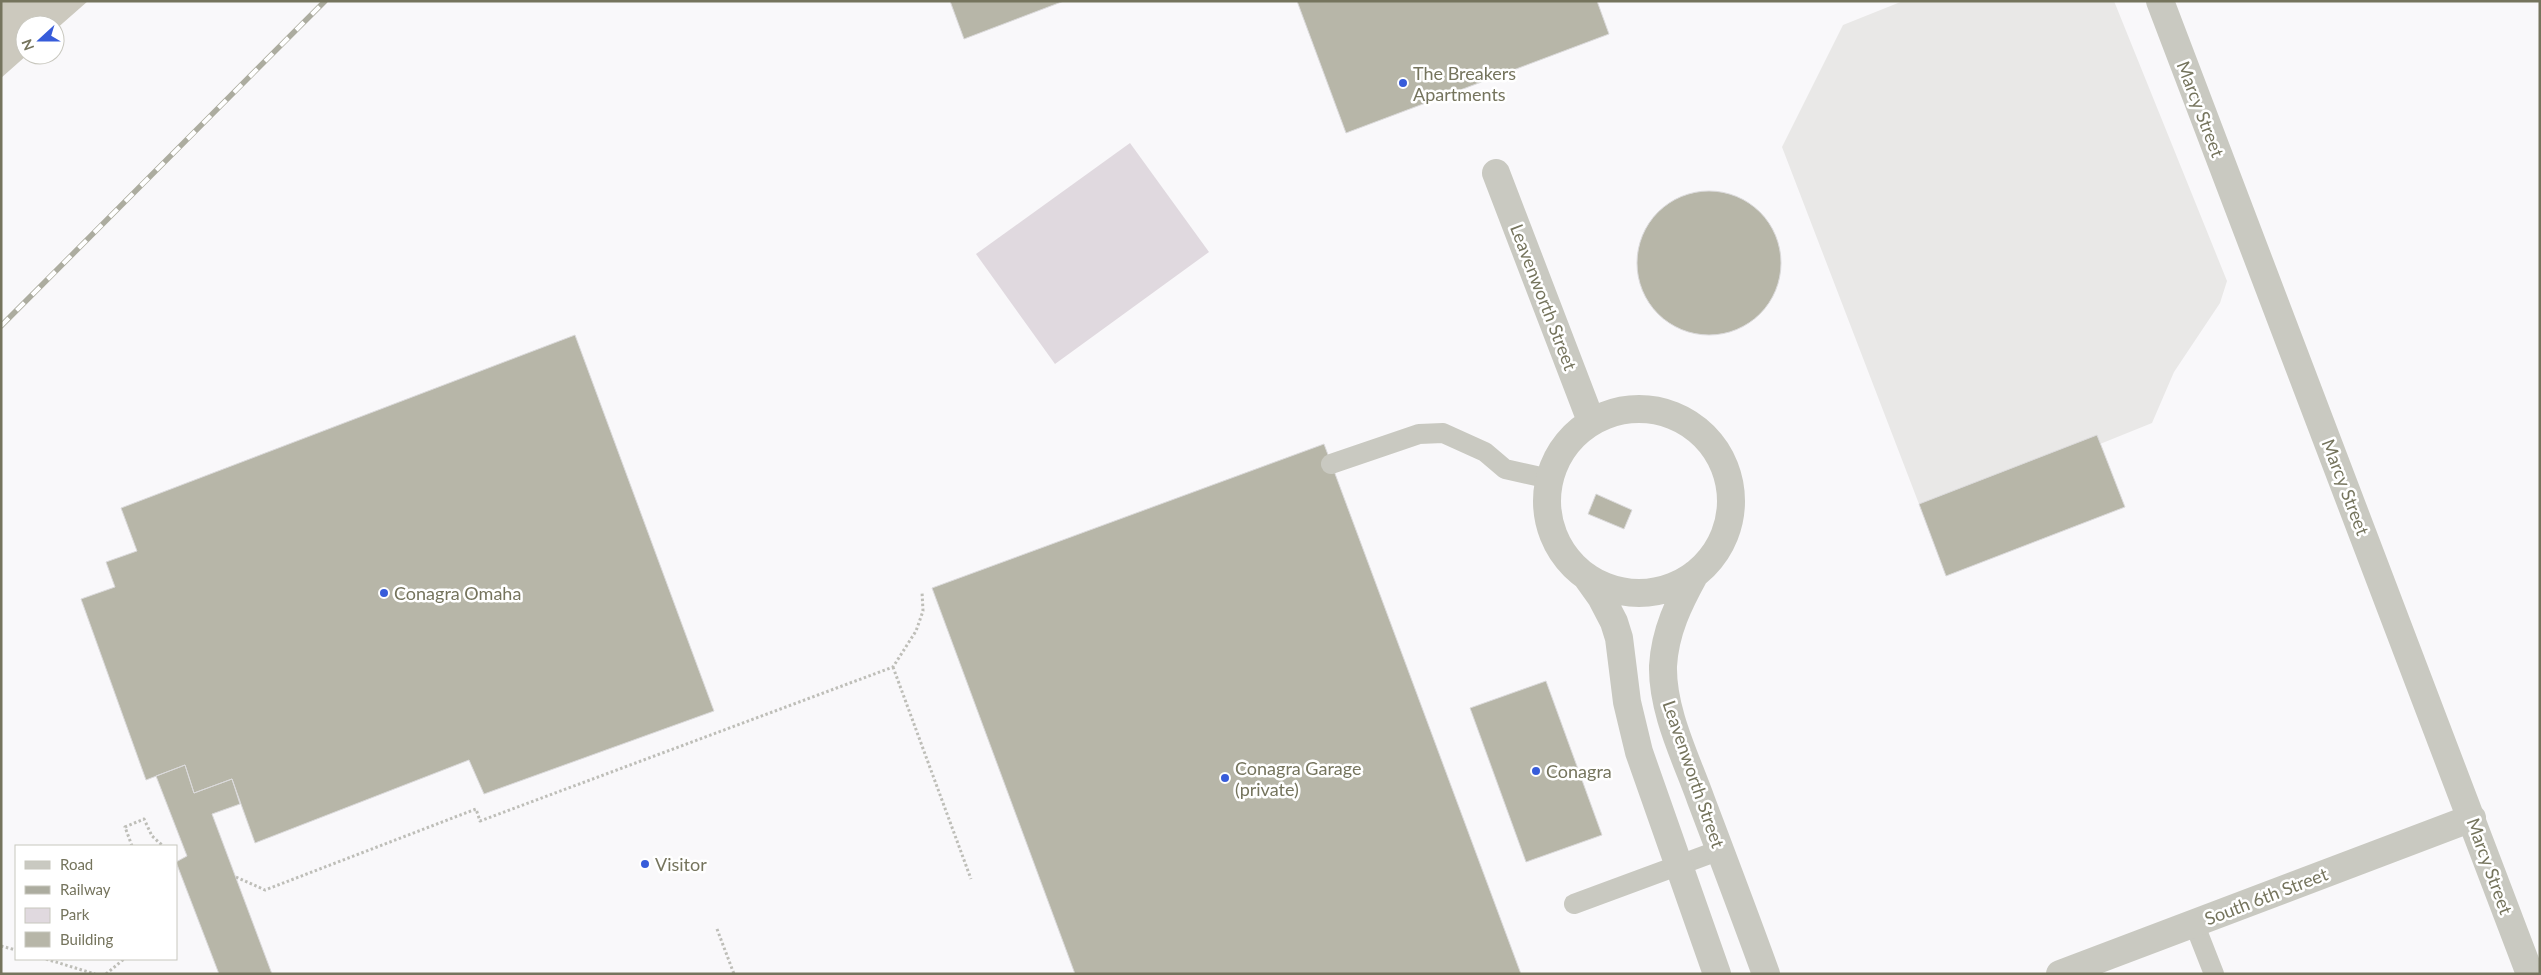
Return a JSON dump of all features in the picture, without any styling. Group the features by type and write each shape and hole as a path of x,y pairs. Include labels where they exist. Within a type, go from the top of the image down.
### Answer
{"street":[{"name":"Marcy Street","path":"2160,1 2530,974"},
{"name":"Leavenworth Street","path":"1496,172 1591,421"},
{"name":"Leavenworth Street","path":"1717,974 1678,866 1633,731 1619,638 1614,622 1585,575 1564,553 1551,527 1547,494 1550,479 1562,451 1571,438 1591,421 1624,410 1653,410 1682,419 1701,433 1716,450 1723,462 1729,486 1729,520 1717,550 1695,574 1677,608 1667,634 1663,667 1665,691 1674,725 1766,974"},
{"name":"Leavenworth Street","path":"1585,575 1611,588 1640,593 1668,588 1695,574"},
{"name":"South 6th Street","path":"2060,974 2472,818"}],"lane":[{"path":"1331,464 1420,434 1443,433 1485,452 1505,469 1550,479"},
{"path":"1574,904 1720,850"},
{"path":"2194,923 2214,974"}],"path":[{"path":"236,877 265,890 476,809 480,821 893,667 916,631 922,612 922,592"},
{"path":"893,667 971,879"},
{"path":"132,845 125,827 144,819 152,836 162,845"},
{"path":"717,929 734,974"},
{"path":"1,946 15,950"},
{"path":"49,960 95,974"},
{"path":"106,974 123,960"}],"shaded area":[{"path":"1,1 88,1 65,21 65,15 15,15 16,65 1,78"},
{"path":"1903,1 2114,1 2227,281 2220,303 2174,372 2152,423 2100,444 2097,435 1919,504 1782,147 1843,25"}],"green space":[{"path":"1130,143 1209,252 1055,364 976,254"}],"building":[{"path":"950,1 1064,1 964,39"},
{"name":"The Breakers Apartments","path":"1297,1 1597,1 1609,34 1346,133"},
{"path":"1709,191 1736,197 1749,203 1760,212 1769,223 1775,236 1781,263 1775,290 1769,303 1760,314 1749,323 1736,329 1709,335 1682,329 1669,323 1658,314 1649,303 1643,290 1637,263 1643,236 1649,223 1658,212 1669,203 1682,197"},
{"name":"Conagra Omaha","path":"575,335 714,711 484,794 469,760 255,843 232,779 194,793 185,765 146,780 81,599 115,587 106,562 137,551 121,508"},
{"path":"2097,435 2125,507 1946,576 1919,504"},
{"name":"Conagra Garage (private)","path":"1324,444 1521,974 1075,974 932,588"},
{"path":"1596,494 1632,510 1624,529 1588,514"},
{"name":"Conagra","path":"1546,681 1602,835 1526,862 1470,708"},
{"path":"185,765 194,793 232,779 240,804 212,814 272,974 219,974 178,867 178,861 187,856 156,776"}],"railway":[{"path":"1,326 325,1"}],"place":[{"name":"The Breakers Apartments","path":"1403,83"},
{"name":"Conagra Omaha","path":"384,593"},
{"name":"Conagra","path":"1536,771"},
{"name":"Conagra Garage (private)","path":"1225,778"},
{"name":"Visitor","path":"645,864"}]}
